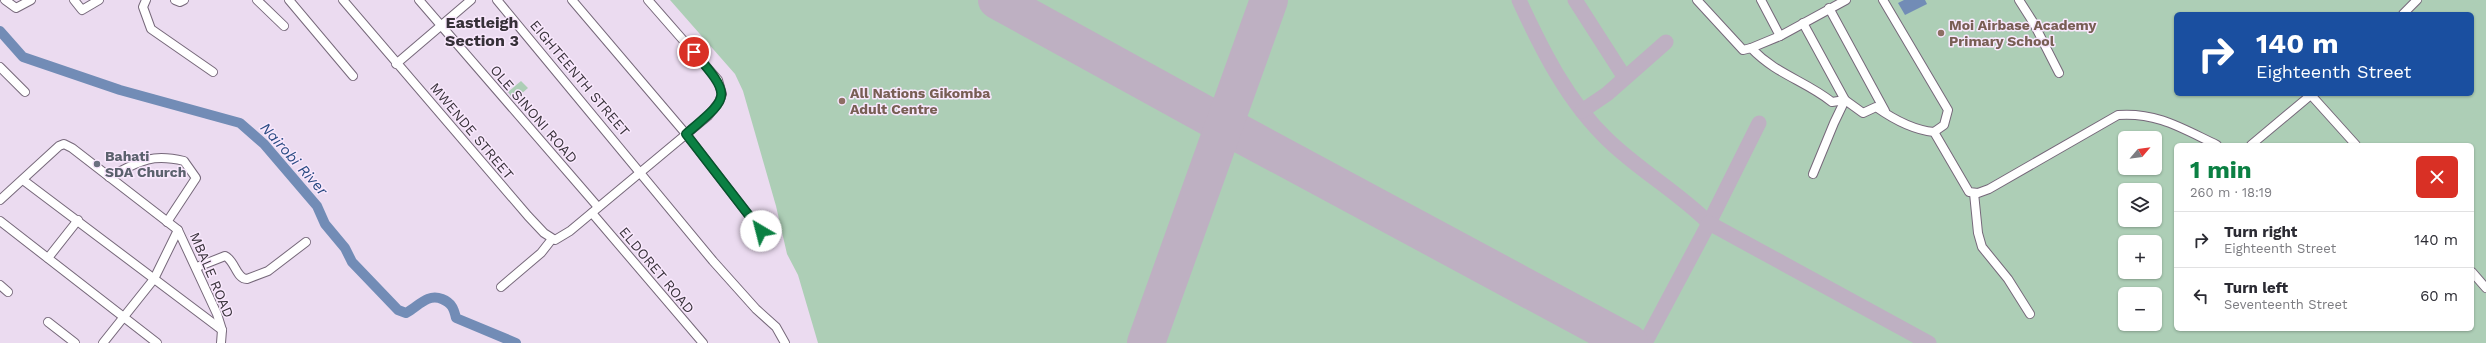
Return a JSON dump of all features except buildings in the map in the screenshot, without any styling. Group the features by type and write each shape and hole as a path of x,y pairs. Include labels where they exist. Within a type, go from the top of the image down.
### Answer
{"street":[{"path":"5,0 16,8 31,0"},
{"path":"74,0 82,10 99,0"},
{"path":"146,0 143,7 151,29 213,72"},
{"path":"175,0 180,2 184,0"},
{"path":"257,0 284,26"},
{"path":"289,0 353,76"},
{"name":"MWENDE STREET","path":"343,0 396,64 528,216 552,239"},
{"name":"OLE SINONI ROAD","path":"419,0 595,210"},
{"path":"396,64 471,0"},
{"name":"EIGHTEENTH STREET","path":"497,0 641,172 713,261 756,308 776,327 785,343"},
{"path":"572,0 686,134 761,231"},
{"path":"502,287 541,253 552,239 559,238 595,210 686,134 711,112 722,94 718,80 648,0"},
{"path":"1698,0 1743,50 1780,36 1846,0"},
{"path":"1761,0 1780,36"},
{"path":"1803,23 1845,100 1863,113 1876,107 1891,118 1926,131 1934,132 1944,125 1948,110 1882,0"},
{"path":"2019,0 2033,22 2059,74"},
{"path":"2405,12 2417,0"},
{"path":"1829,8 1882,107 1891,118"},
{"path":"1751,48 1778,71 1820,92 1832,102 1845,100"},
{"path":"0,67 25,92"},
{"path":"2253,143 2311,96"},
{"path":"2313,96 2354,143"},
{"path":"1813,174 1845,100"},
{"path":"1934,132 1969,192 1989,189 2118,115 2137,113 2154,116 2213,143"},
{"name":"MBALE ROAD","path":"0,200 59,146 64,144 178,230 197,267 222,330 221,343"},
{"path":"109,177 144,159 168,157 184,161 196,178 166,222"},
{"path":"23,180 222,330"},
{"path":"1974,192 1978,233 1982,247 2008,279 2030,314"},
{"name":"ELDORET ROAD","path":"595,210 703,343"},
{"path":"48,258 78,220"},
{"path":"0,221 157,343"},
{"path":"103,343 154,279 178,230"},
{"path":"197,267 225,256 230,259 240,276 247,279 268,271 306,242"},
{"path":"2474,274 2486,288"},
{"path":"0,286 8,292"},
{"path":"48,322 75,343"}],"green space":[{"path":"670,0 2486,0 2486,343 818,343 798,275 787,254 776,206 743,91 735,74"},
{"path":"521,81 528,88 514,100 508,92"}],"water":[{"path":"1904,0 1925,0 1927,4 1905,15 1898,3"}],"waterway":[{"name":"Nairobi River","path":"0,31 23,57 120,90 240,123 264,144 317,206 325,224 345,248 352,262 398,310 406,313 427,299 442,299 448,302 452,307 456,318 516,343"}],"taxiway":[{"path":"1519,0 1537,38 1557,74 1580,109 1620,151 1685,201 1709,223 1759,123"},
{"path":"1575,0 1625,78"},
{"path":"1582,111 1607,94 1666,42"},
{"path":"1645,343 1709,223 1929,343"}],"runway":[{"path":"997,0 1224,125 1629,343"},
{"path":"1146,343 1269,0"}],"place":[{"name":"Moi Airbase Academy Primary School","path":"1941,33"},
{"name":"All Nations Gikomba Adult Centre","path":"842,101"},
{"name":"Bahati SDA Church","path":"97,164"}],"district":[{"name":"Eastleigh Section 3","path":"482,31"}],"route":[{"path":"694,52 718,80 722,87 722,94 720,102 708,116 686,134 761,231"}]}
